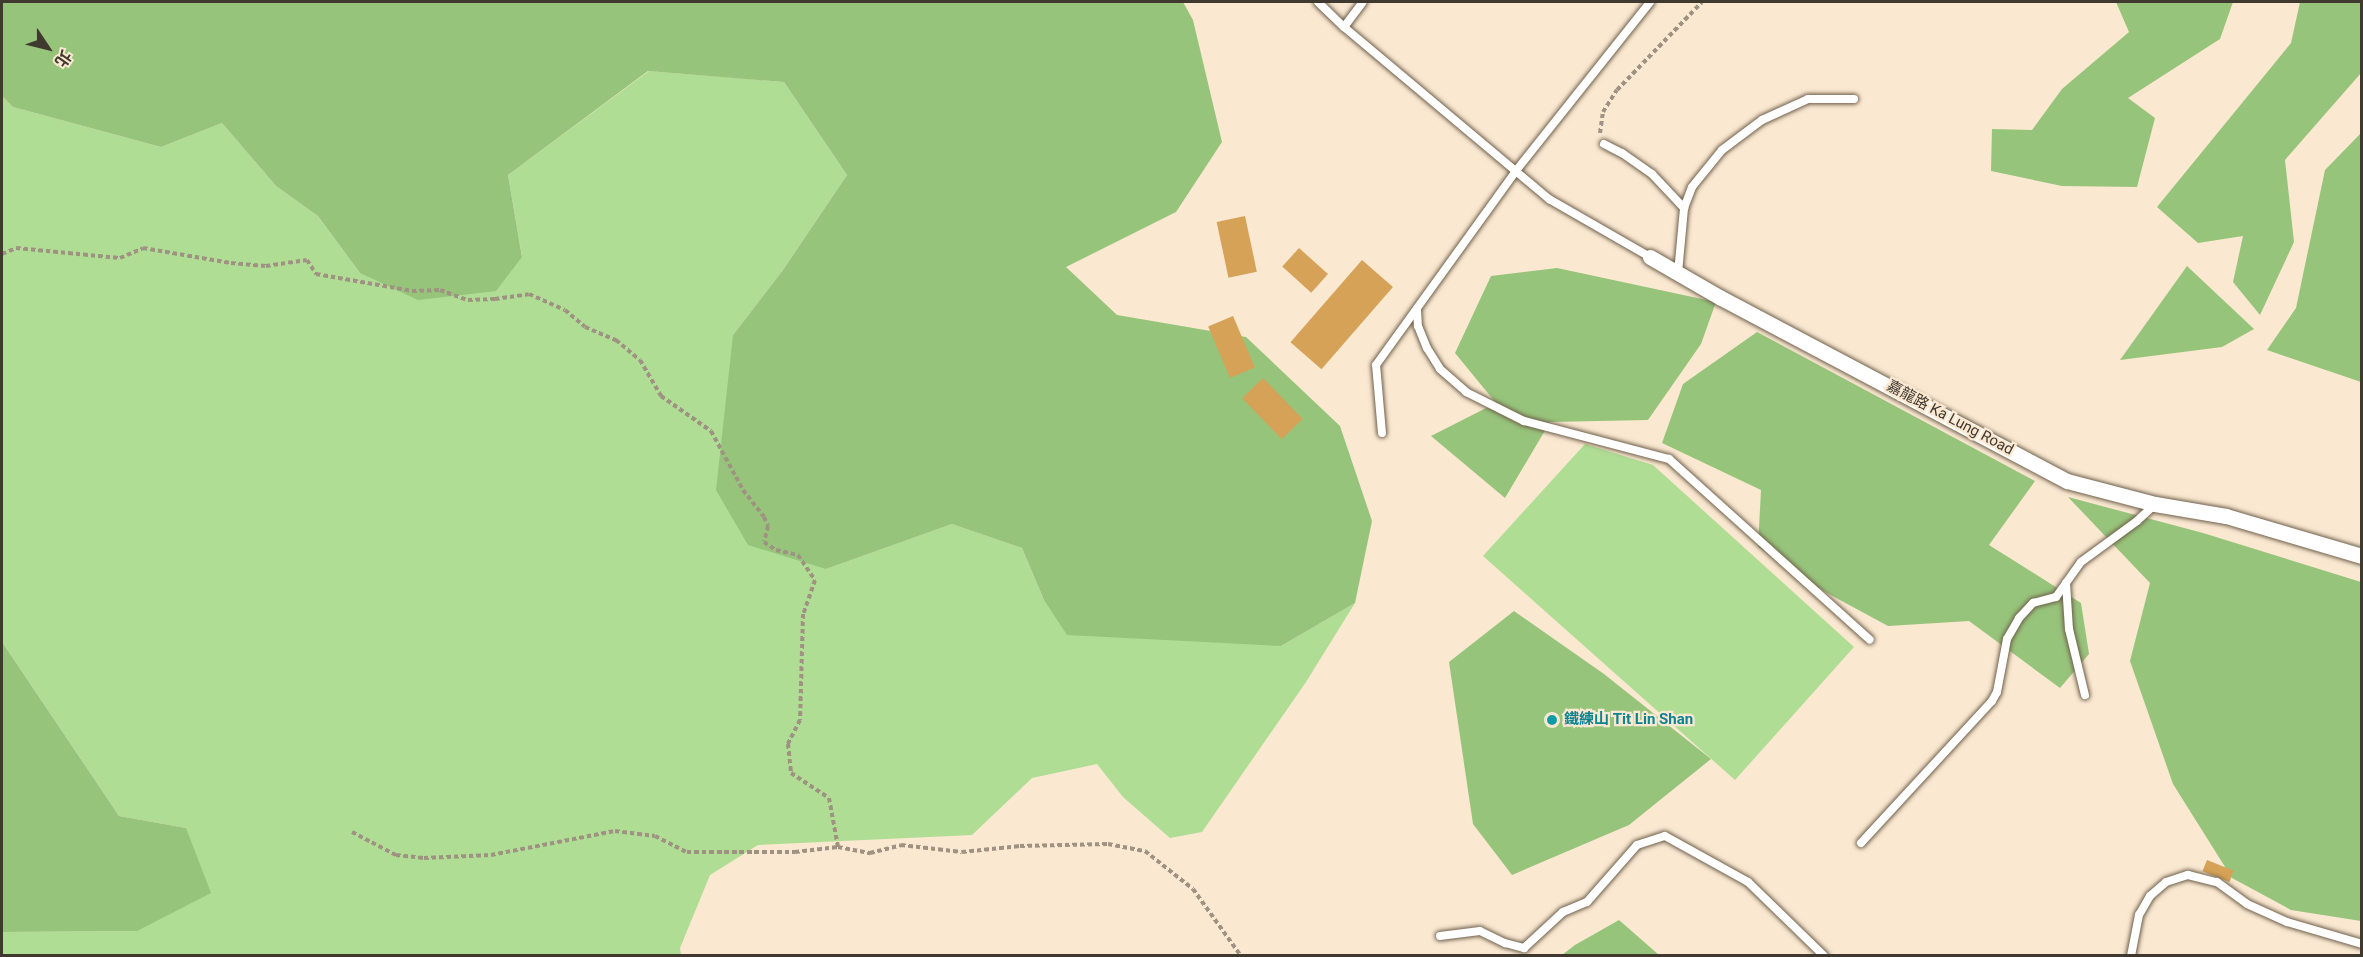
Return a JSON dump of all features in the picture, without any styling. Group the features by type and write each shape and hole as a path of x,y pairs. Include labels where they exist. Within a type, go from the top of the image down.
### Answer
{"street":[{"name":"嘉龍路 Ka Lung Road","path":"1650,257 2067,481 2154,504 2226,516 2361,556"}],"lane":[{"name":"嘉龍路 Ka Lung Road","path":"1318,2 1344,27 1550,199 1650,257"},
{"path":"1344,27 1363,2"},
{"path":"1382,433 1376,365 1515,172 1650,2"},
{"path":"1678,273 1684,208 1692,187 1722,150 1762,120 1808,99 1854,99"},
{"path":"1604,144 1622,153 1652,174 1684,208"},
{"path":"1417,309 1418,326 1426,348 1440,369 1466,392 1524,421 1669,459 1870,640"},
{"path":"1861,843 1992,701 1997,692 2007,639 2019,618 2033,603 2056,597 2082,562 2137,521 2154,504"},
{"path":"2066,583 2069,629 2085,695"},
{"path":"1440,936 1480,931 1505,943 1524,948 1563,912 1587,902 1637,845 1665,836 1748,882 1824,956"},
{"path":"2131,956 2139,915 2150,896 2166,882 2188,876 2217,882 2247,904 2287,922 2361,944"}],"path":[{"path":"1604,144 1600,129 1603,112 1617,90 1702,2"},
{"path":"2,254 16,248 120,258 143,248 254,265 307,260 316,274 412,291 440,290 468,300 529,294 565,310 585,327 616,340 640,360 661,396 711,431 743,490 764,517 768,526 764,542 776,550 798,555 815,580 803,614 800,720 788,744 791,773 829,798 838,847"},
{"path":"352,832 396,855 424,858 490,855 615,831 655,836 687,852 795,852 838,847 870,853 902,845 963,852 1020,846 1108,844 1145,850 1193,889 1241,956"}],"green space":[{"path":"2,2 1183,2 1193,20 1222,142 1176,212 1066,267 1117,315 1246,337 1340,426 1372,521 1355,603 1281,646 1067,635 1044,600 1022,548 952,524 826,569 748,545 716,490 733,335 783,270 847,175 784,82 648,71 508,175 522,257 496,291 418,300 360,273 318,216 276,186 222,123 161,147 13,107 2,96"},
{"path":"2116,2 2233,2 2220,39 2128,98 2155,118 2137,187 2062,186 1991,171 1992,129 2032,130 2062,89 2129,32"},
{"path":"2300,2 2361,2 2361,73 2285,160 2294,242 2260,315 2233,282 2243,236 2198,243 2157,207 2291,43"},
{"path":"649,71 784,82 847,175 783,270 733,335 826,569 952,524 1022,548 1044,600 1281,646 1355,603 1306,682 1202,832 1170,838 1123,797 1097,764 1032,778 972,835 758,845 710,875 680,948 681,955 2,955 2,932 137,931 186,828 119,816 2,642 2,96 13,107 161,147 222,123 276,186 318,216 360,273 522,256 508,175"},
{"path":"2361,133 2361,382 2267,350 2296,308 2325,170"},
{"path":"2187,266 2254,329 2222,347 2120,360"},
{"path":"1557,268 1716,302 1701,344 1648,420 1550,422 1505,498 1431,436 1496,403 1455,353 1491,276"},
{"path":"1757,332 2035,481 1989,545 2081,603 2089,654 2060,688 1969,621 1888,626 1827,593 1758,547 1761,490 1662,443 1683,384"},
{"path":"1585,444 1653,465 1854,647 1735,780 1483,556"},
{"path":"2068,497 2203,533 2361,582 2361,921 2291,910 2232,878 2173,784 2130,661 2150,583"},
{"path":"1514,611 1604,674 1711,759 1629,825 1512,875 1473,824 1449,662"},
{"path":"2,642 119,816 186,828 211,893 137,931 2,932"},
{"path":"1619,920 1659,955 1562,955 1575,945"}],"building":[{"path":"1245,216 1257,272 1228,278 1217,222"},
{"path":"1299,248 1328,274 1311,293 1282,267"},
{"path":"1362,260 1393,287 1321,369 1290,342"},
{"path":"1233,316 1255,368 1230,378 1208,327"},
{"path":"1263,378 1303,419 1282,439 1242,398"},
{"path":"2207,860 2234,871 2229,882 2203,871"}],"place":[{"name":"鐵練山 Tit Lin Shan","path":"1552,720"}]}
